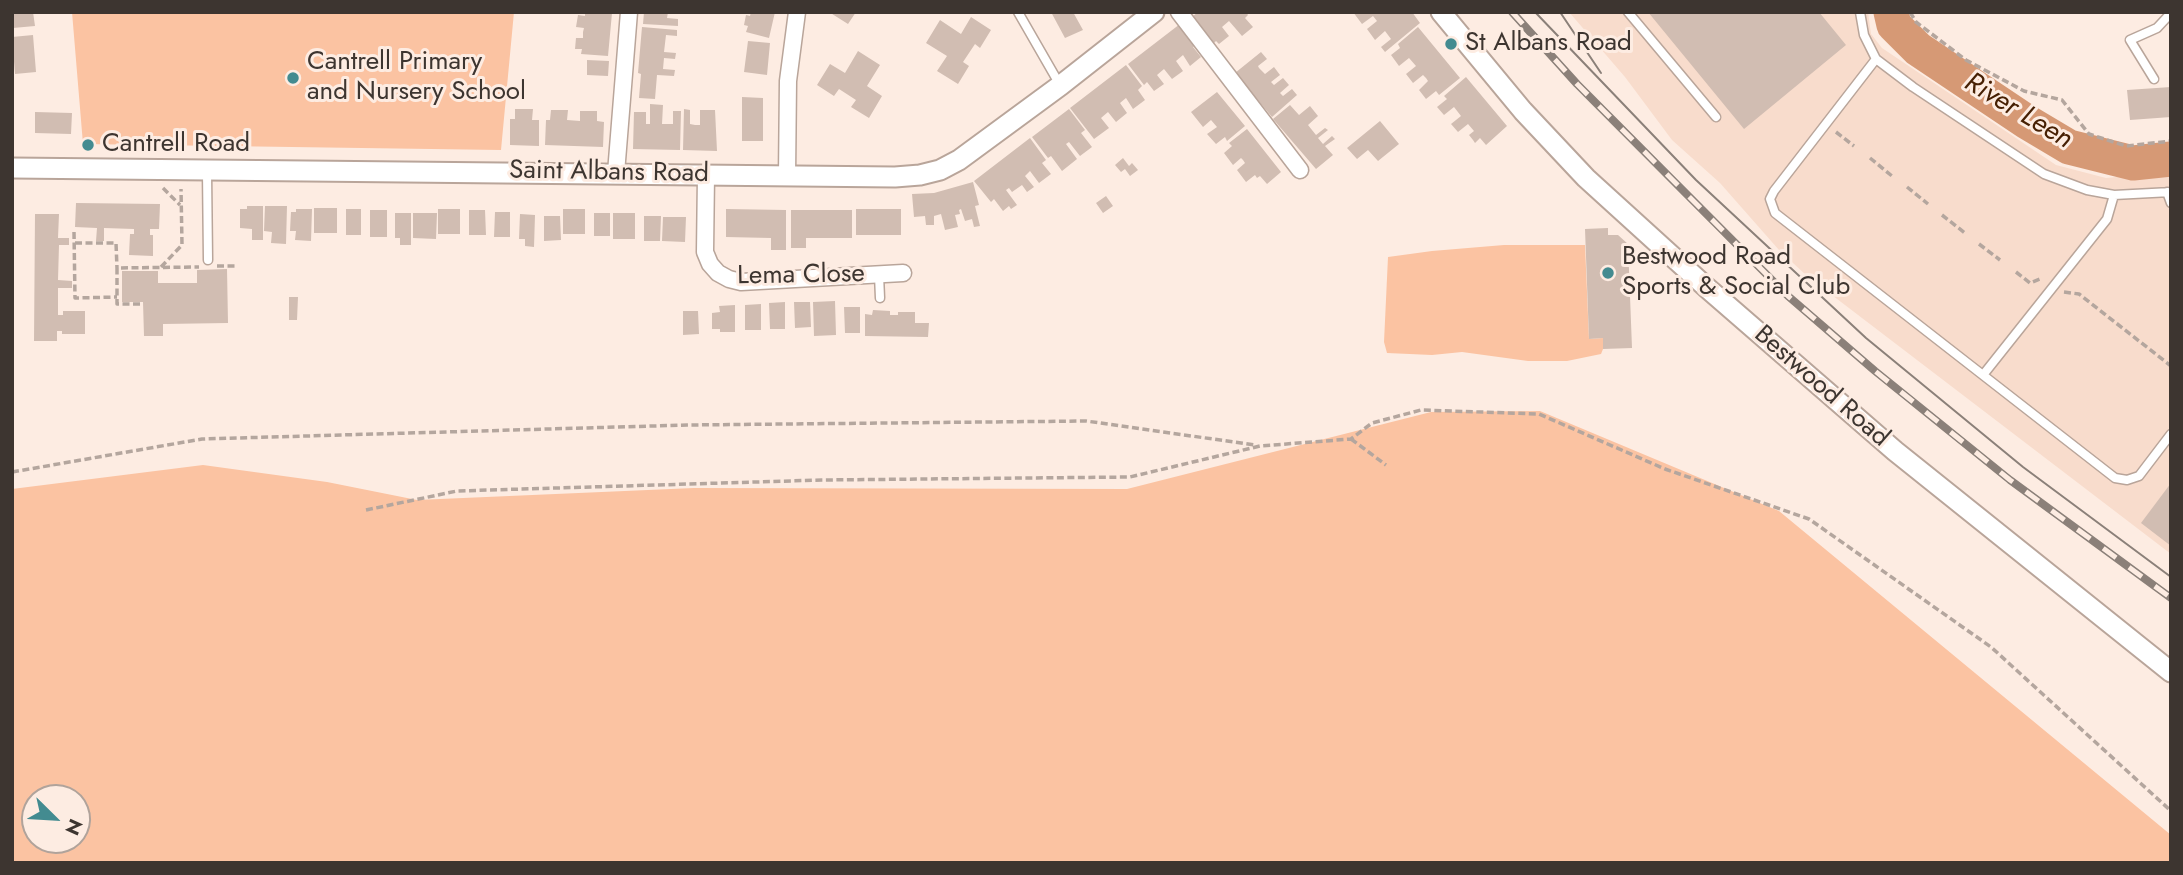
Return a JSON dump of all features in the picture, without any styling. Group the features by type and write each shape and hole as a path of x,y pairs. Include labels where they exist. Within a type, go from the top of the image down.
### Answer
{"street":[{"path":"616,173 629,12"},
{"path":"787,176 788,81 797,12"},
{"name":"Saint Albans Road","path":"12,167 895,177 920,175 940,170 959,160 1154,12"},
{"path":"1180,12 1300,170"},
{"name":"Bestwood Road","path":"1441,12 1523,111 1586,178 1686,269 1895,451 2171,672"},
{"name":"Lema Close","path":"706,175 705,252 709,264 729,279 741,282 904,273"}],"lane":[{"path":"1018,12 1060,85"},
{"path":"1628,12 1716,117"},
{"path":"1860,12 1864,36 1876,59 2029,166 2072,185 2114,195 2169,192 2171,204"},
{"path":"2154,79 2130,40 2157,28 2171,13"},
{"path":"1876,59 1774,191 1770,199 1775,213 2115,478 2127,480 2139,476 2171,433"},
{"path":"207,169 208,260"},
{"path":"1983,376 2107,219 2114,195"},
{"path":"879,275 880,298"}],"path":[{"path":"1910,12 1916,22 1966,61 2024,91 2062,100 2089,134 2126,146 2171,141"},
{"path":"1826,124 1854,146"},
{"path":"1870,158 1892,176"},
{"path":"158,183 181,206"},
{"path":"161,267 182,245 181,183"},
{"path":"1906,187 1928,204"},
{"path":"1942,215 1965,233"},
{"path":"75,232 75,298 117,297"},
{"path":"75,243 116,243 117,304 140,304"},
{"path":"1979,244 2000,260"},
{"path":"117,268 236,266"},
{"path":"2016,272 2030,283 2044,278"},
{"path":"2062,292 2079,294 2171,366"},
{"path":"366,510 457,491 822,480 1130,477 1260,446 1351,439 1372,423 1421,410 1539,414 1665,469 1809,519 1991,647 2171,811"},
{"path":"12,471 202,439 687,425 1086,421 1260,446"},
{"path":"1351,439 1386,465"}],"shaded area":[{"name":"Cantrell Primary and Nursery School","path":"72,12 514,12 501,150 83,144"},
{"path":"1569,12 1868,12 1871,34 1882,48 2056,165 2106,178 2171,172 2171,554 1807,276 1779,250 1720,183 1672,140 1625,77"},
{"path":"1504,245 1585,245 1589,339 1603,338 1601,354 1567,361 1528,361 1462,352 1432,355 1387,353 1384,342 1388,257"},
{"path":"1540,411 1779,511 2171,835 2171,863 12,863 12,489 203,465 327,482 417,500 694,488 1127,489 1431,412"}],"building":[{"path":"12,12 33,12 35,26 13,28"},
{"path":"585,12 612,13 608,56 581,54 582,49 575,49 576,38 583,38 584,28 576,27 578,15 585,16"},
{"path":"644,12 668,12 667,18 678,19 678,26 643,24"},
{"path":"751,12 775,12 769,38 746,32 746,15 750,16"},
{"path":"829,12 856,12 848,24"},
{"path":"1051,12 1073,12 1083,30 1065,38"},
{"path":"1198,12 1246,12 1248,15 1245,18 1253,27 1242,36 1229,21 1222,27 1229,36 1219,44 1216,41 1213,44 1192,17"},
{"path":"1353,12 1412,12 1420,23 1385,52 1381,47 1391,39 1385,31 1375,40 1367,29 1377,21 1373,16 1362,24"},
{"path":"1648,12 1819,12 1846,45 1744,129"},
{"path":"971,17 991,30 980,48 975,44 963,62 969,66 958,84 937,71 947,56 926,43 940,20 961,34"},
{"path":"1180,24 1196,45 1193,47 1201,57 1190,66 1183,55 1176,61 1183,71 1172,79 1164,69 1157,75 1164,84 1154,91 1147,82 1144,85 1128,64"},
{"path":"642,27 677,30 677,36 666,35 664,52 676,53 675,59 664,58 663,69 675,70 674,76 657,75 655,99 639,98"},
{"path":"1418,27 1460,78 1439,95 1436,91 1426,99 1419,90 1428,81 1426,78 1423,75 1413,83 1406,74 1416,66 1409,58 1399,66 1391,55 1400,48 1398,44"},
{"path":"33,35 36,72 15,74 12,37"},
{"path":"748,41 770,43 767,75 744,72"},
{"path":"858,51 880,65 867,86 882,96 869,118 851,107 856,100 839,89 834,96 817,85 830,64 845,73"},
{"path":"1261,52 1267,59 1259,68 1265,74 1274,67 1280,75 1271,82 1274,85 1283,78 1289,85 1280,93 1283,96 1292,89 1297,95 1272,117 1235,73"},
{"path":"587,60 609,61 608,76 587,75"},
{"path":"1126,65 1142,86 1138,90 1145,100 1133,109 1126,98 1120,103 1127,113 1116,122 1108,112 1101,118 1109,128 1094,139 1070,108"},
{"path":"1466,77 1507,126 1486,145 1480,138 1475,143 1469,135 1474,131 1468,124 1458,132 1451,124 1461,116 1454,107 1444,115 1437,107 1447,99 1444,96"},
{"path":"2171,87 2171,117 2130,120 2127,90"},
{"path":"1217,92 1245,126 1227,141 1225,137 1216,144 1207,134 1217,127 1211,120 1203,127 1191,112"},
{"path":"742,97 763,98 763,141 742,141"},
{"path":"650,104 663,105 662,124 673,124 673,111 681,111 680,150 633,149 634,112 646,112 646,124 650,124"},
{"path":"1290,105 1299,115 1310,106 1318,116 1308,125 1316,135 1325,128 1328,130 1318,138 1323,144 1332,136 1335,139 1325,146 1333,155 1316,169 1273,119"},
{"path":"515,109 533,109 532,120 539,120 539,146 510,145 510,119 515,119"},
{"path":"684,109 690,110 690,124 695,125 700,125 700,110 715,110 717,151 683,150"},
{"path":"1069,109 1085,130 1081,133 1092,147 1080,156 1069,142 1066,144 1077,159 1062,171 1032,137"},
{"path":"551,110 568,110 567,120 580,121 580,111 597,111 597,121 604,122 603,147 545,145 546,120 550,120"},
{"path":"35,112 72,113 71,134 35,133"},
{"path":"1380,121 1399,144 1378,161 1368,150 1357,159 1347,148"},
{"path":"1247,129 1281,172 1267,184 1260,176 1257,178 1255,175 1246,182 1237,170 1245,163 1243,160 1241,158 1233,165 1224,153 1232,146 1229,143"},
{"path":"1030,138 1046,160 1042,163 1051,174 1039,183 1030,171 1025,176 1034,187 1027,192 1022,185 1012,192 1009,188 1006,190 1017,205 1011,209 1009,206 1003,211 994,199 991,202 974,181"},
{"path":"1123,158 1129,166 1132,163 1138,170 1130,176 1125,169 1121,172 1115,165"},
{"path":"973,182 979,205 975,206 980,226 974,227 972,219 965,221 961,209 960,214 955,215 958,227 945,230 941,214 934,216 934,225 926,225 925,216 914,217 912,194 934,193"},
{"path":"1106,196 1113,206 1103,213 1096,203"},
{"path":"76,203 160,204 159,229 150,229 150,235 153,235 153,256 129,255 130,234 134,234 134,229 104,228 104,241 96,241 97,228 75,227"},
{"path":"247,206 263,206 263,240 252,240 252,229 240,228 240,209 247,209"},
{"path":"265,206 287,206 286,244 271,243 272,232 264,231"},
{"path":"314,208 337,208 337,233 314,233"},
{"path":"296,209 312,209 311,241 295,240 296,231 290,231 291,212 296,212"},
{"path":"346,209 361,209 361,235 346,235"},
{"path":"438,209 460,209 460,234 438,234"},
{"path":"563,209 585,209 585,234 563,234"},
{"path":"726,209 786,210 786,250 771,250 771,238 726,237"},
{"path":"856,209 901,209 901,235 856,235"},
{"path":"370,210 387,210 387,237 370,237"},
{"path":"469,210 485,210 486,235 469,235"},
{"path":"791,210 852,210 852,238 806,238 806,248 791,248"},
{"path":"495,212 510,212 510,237 494,237"},
{"path":"395,213 411,213 411,245 400,245 400,238 395,238"},
{"path":"413,213 437,213 436,239 413,238"},
{"path":"594,213 610,213 610,236 594,236"},
{"path":"613,213 635,213 635,239 613,239"},
{"path":"35,214 59,214 58,238 69,238 69,245 59,245 58,280 72,281 72,288 58,288 58,315 63,315 63,311 85,311 85,334 62,334 62,331 57,331 57,341 34,341"},
{"path":"520,214 535,215 534,247 525,246 525,239 519,239"},
{"path":"544,216 560,216 561,240 544,241"},
{"path":"644,216 661,216 660,241 644,241"},
{"path":"663,217 686,217 685,242 662,241"},
{"name":"Bestwood Road Sports & Social Club","path":"1608,228 1608,235 1618,235 1628,244 1632,348 1603,349 1603,338 1589,339 1585,229"},
{"path":"227,269 228,323 163,324 163,336 144,336 143,302 122,302 122,271 158,271 158,283 197,283 197,270"},
{"path":"289,297 298,297 297,320 289,320"},
{"path":"835,301 836,335 814,336 813,302"},
{"path":"785,302 785,329 770,329 769,303"},
{"path":"794,302 810,302 811,327 795,328"},
{"path":"761,304 761,330 745,330 745,305"},
{"path":"735,305 735,332 712,329 712,313 720,312 719,306"},
{"path":"844,307 860,307 860,333 845,333"},
{"path":"873,310 890,311 890,315 915,312 915,323 929,323 928,337 865,336 865,314 872,315"},
{"path":"683,311 698,311 699,334 683,335"},
{"path":"2171,483 2171,546 2141,523"}],"waterway":[{"name":"River Leen","path":"1891,12 1894,25 1918,49 2069,147 2133,163 2171,159"}],"tram line":[{"path":"1535,12 1696,180 1866,338 2023,467 2171,577"},
{"path":"1560,12 1601,73"}],"railway":[{"path":"1512,12 1577,84 1788,296 1875,371 2010,480 2171,598"}],"place":[{"name":"St Albans Road","path":"1451,44"},
{"name":"Cantrell Primary and Nursery School","path":"293,78"},
{"name":"Cantrell Road","path":"88,145"},
{"name":"Bestwood Road Sports & Social Club","path":"1608,273"}]}
